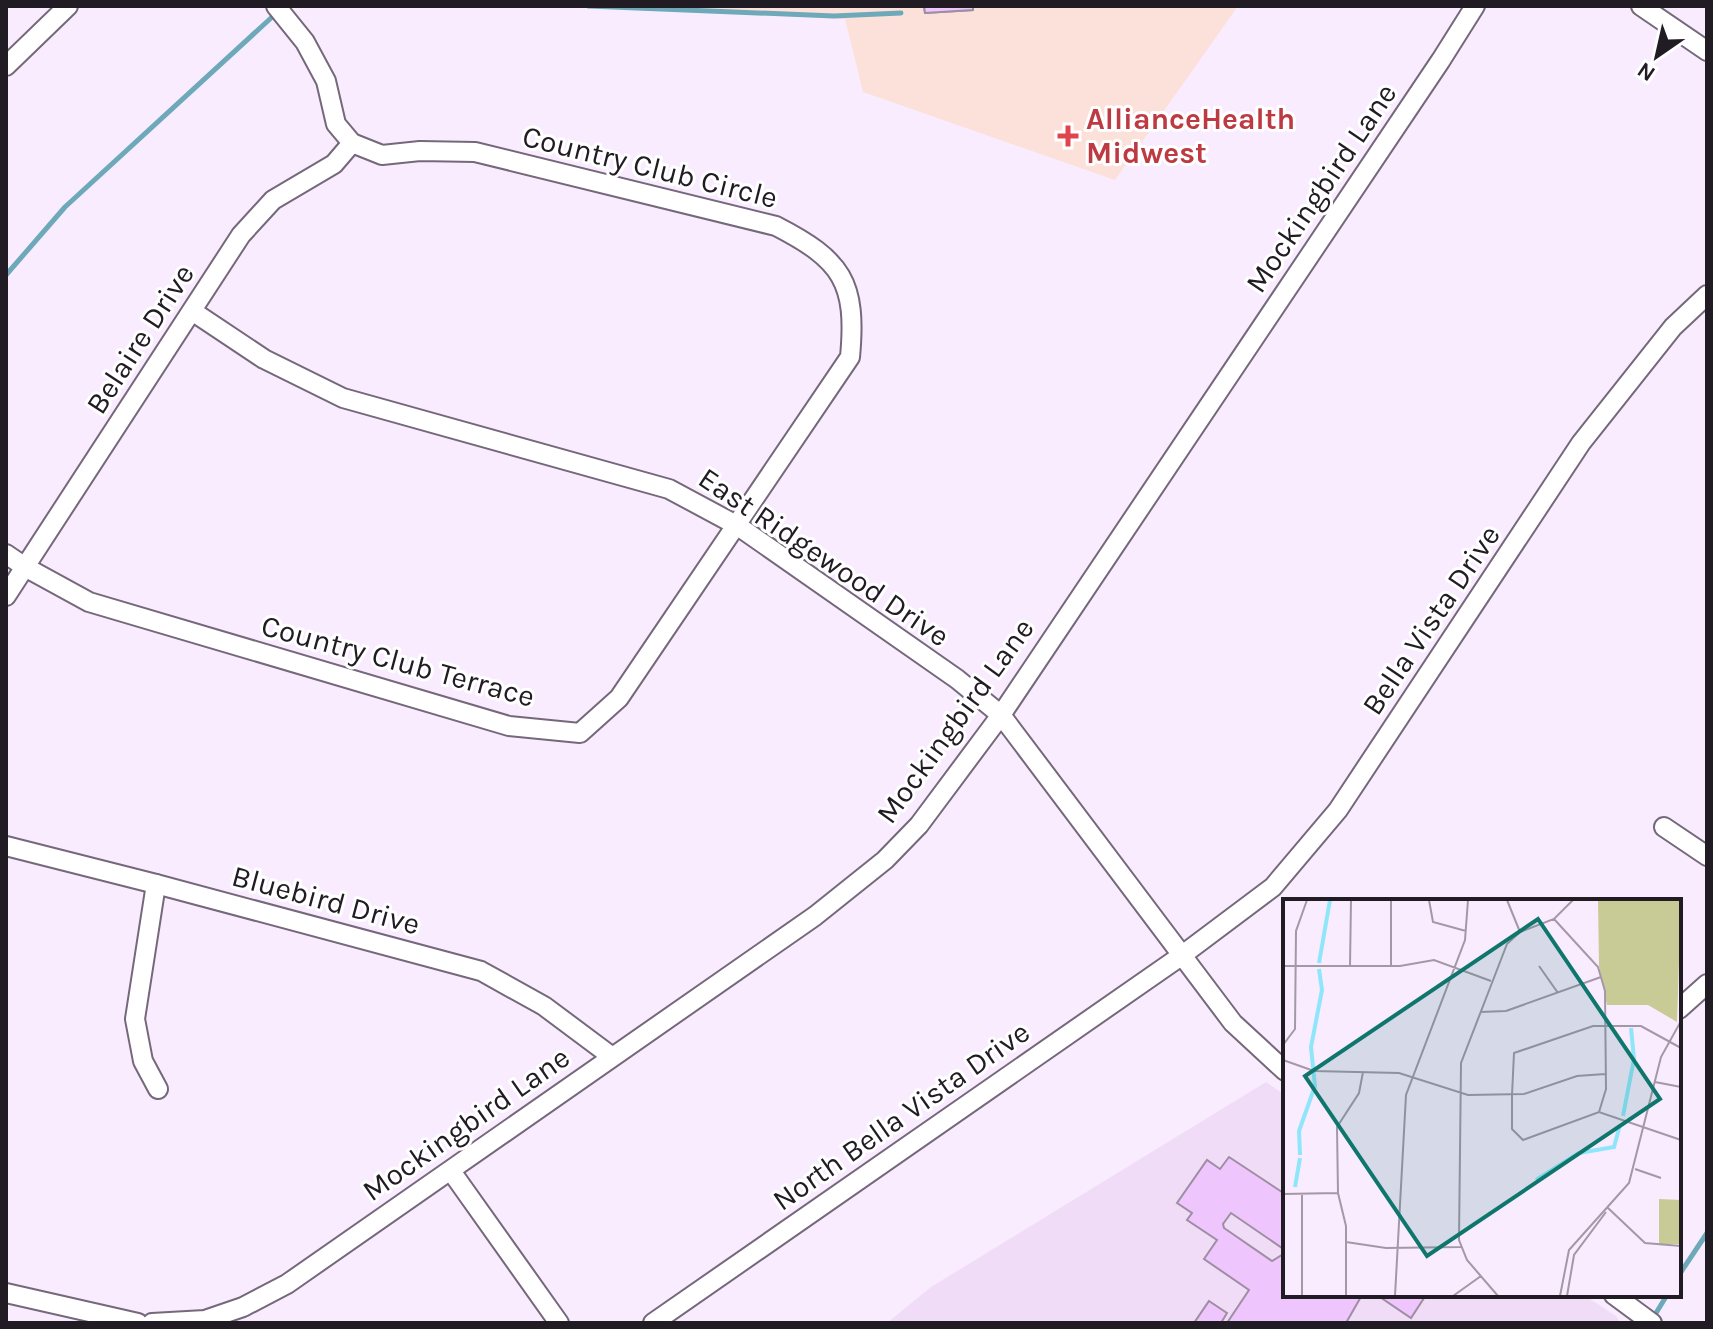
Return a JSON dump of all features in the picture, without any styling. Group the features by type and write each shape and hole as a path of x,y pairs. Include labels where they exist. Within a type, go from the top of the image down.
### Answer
{"street":[{"path":"6,66 68,6"},
{"path":"276,6 305,42 326,81 336,124 352,143"},
{"name":"Mockingbird Lane","path":"152,1323 205,1320 243,1307 287,1284 815,916 885,860 919,825 1001,715 1475,6"},
{"path":"1641,6 1707,51"},
{"name":"Belaire Drive","path":"6,596 241,235 273,200 334,164 352,143"},
{"name":"Country Club Circle","path":"352,143 382,155 420,151 475,152 776,226 831,260 849,291 853,325 850,357 738,526"},
{"name":"Bella Vista Drive","path":"1181,956 1273,887 1338,810 1581,443 1673,327 1707,295"},
{"name":"East Ridgewood Drive","path":"192,311 264,359 343,398 669,489 738,526 957,679 1001,715 1233,1023 1283,1069"},
{"name":"Country Club Terrace","path":"6,554 89,602 509,726 580,733 619,698 738,526"},
{"path":"1664,827 1707,856"},
{"name":"Bluebird Drive","path":"6,846 481,971 544,1006 611,1056"},
{"path":"156,884 135,1019 143,1061 158,1089"},
{"name":"North Bella Vista Drive","path":"653,1323 1181,956"},
{"path":"1681,1007 1707,984"},
{"path":"451,1171 559,1323"},
{"path":"6,1293 138,1323"},
{"path":"1617,1297 1646,1318"}],"shaded area":[{"name":"AllianceHealth Midwest","path":"619,6 1238,6 1115,180 863,92 845,19 641,10"},
{"path":"1266,1082 1283,1094 1283,1297 1587,1297 1616,1316 1620,1323 887,1323 931,1287"}],"building":[{"path":"924,6 973,6 973,10 925,13"},
{"path":"924,6 973,6 973,10 925,13"},
{"path":"1229,1157 1283,1193 1283,1249 1231,1213 1223,1224 1224,1228 1272,1261 1283,1254 1283,1297 1361,1297 1346,1323 1227,1323 1249,1290 1204,1259 1217,1240 1187,1220 1192,1213 1177,1203 1207,1160 1220,1169"},
{"path":"1380,1297 1425,1297 1411,1318"},
{"path":"1209,1301 1227,1313 1221,1323 1194,1323"}],"waterway":[{"path":"588,6 834,16 901,13"},
{"path":"6,275 65,207 271,18"},
{"path":"1681,1272 1707,1233"},
{"path":"1653,1318 1666,1297"}],"place":[{"name":"AllianceHealth Midwest","path":"1068,136"}]}
